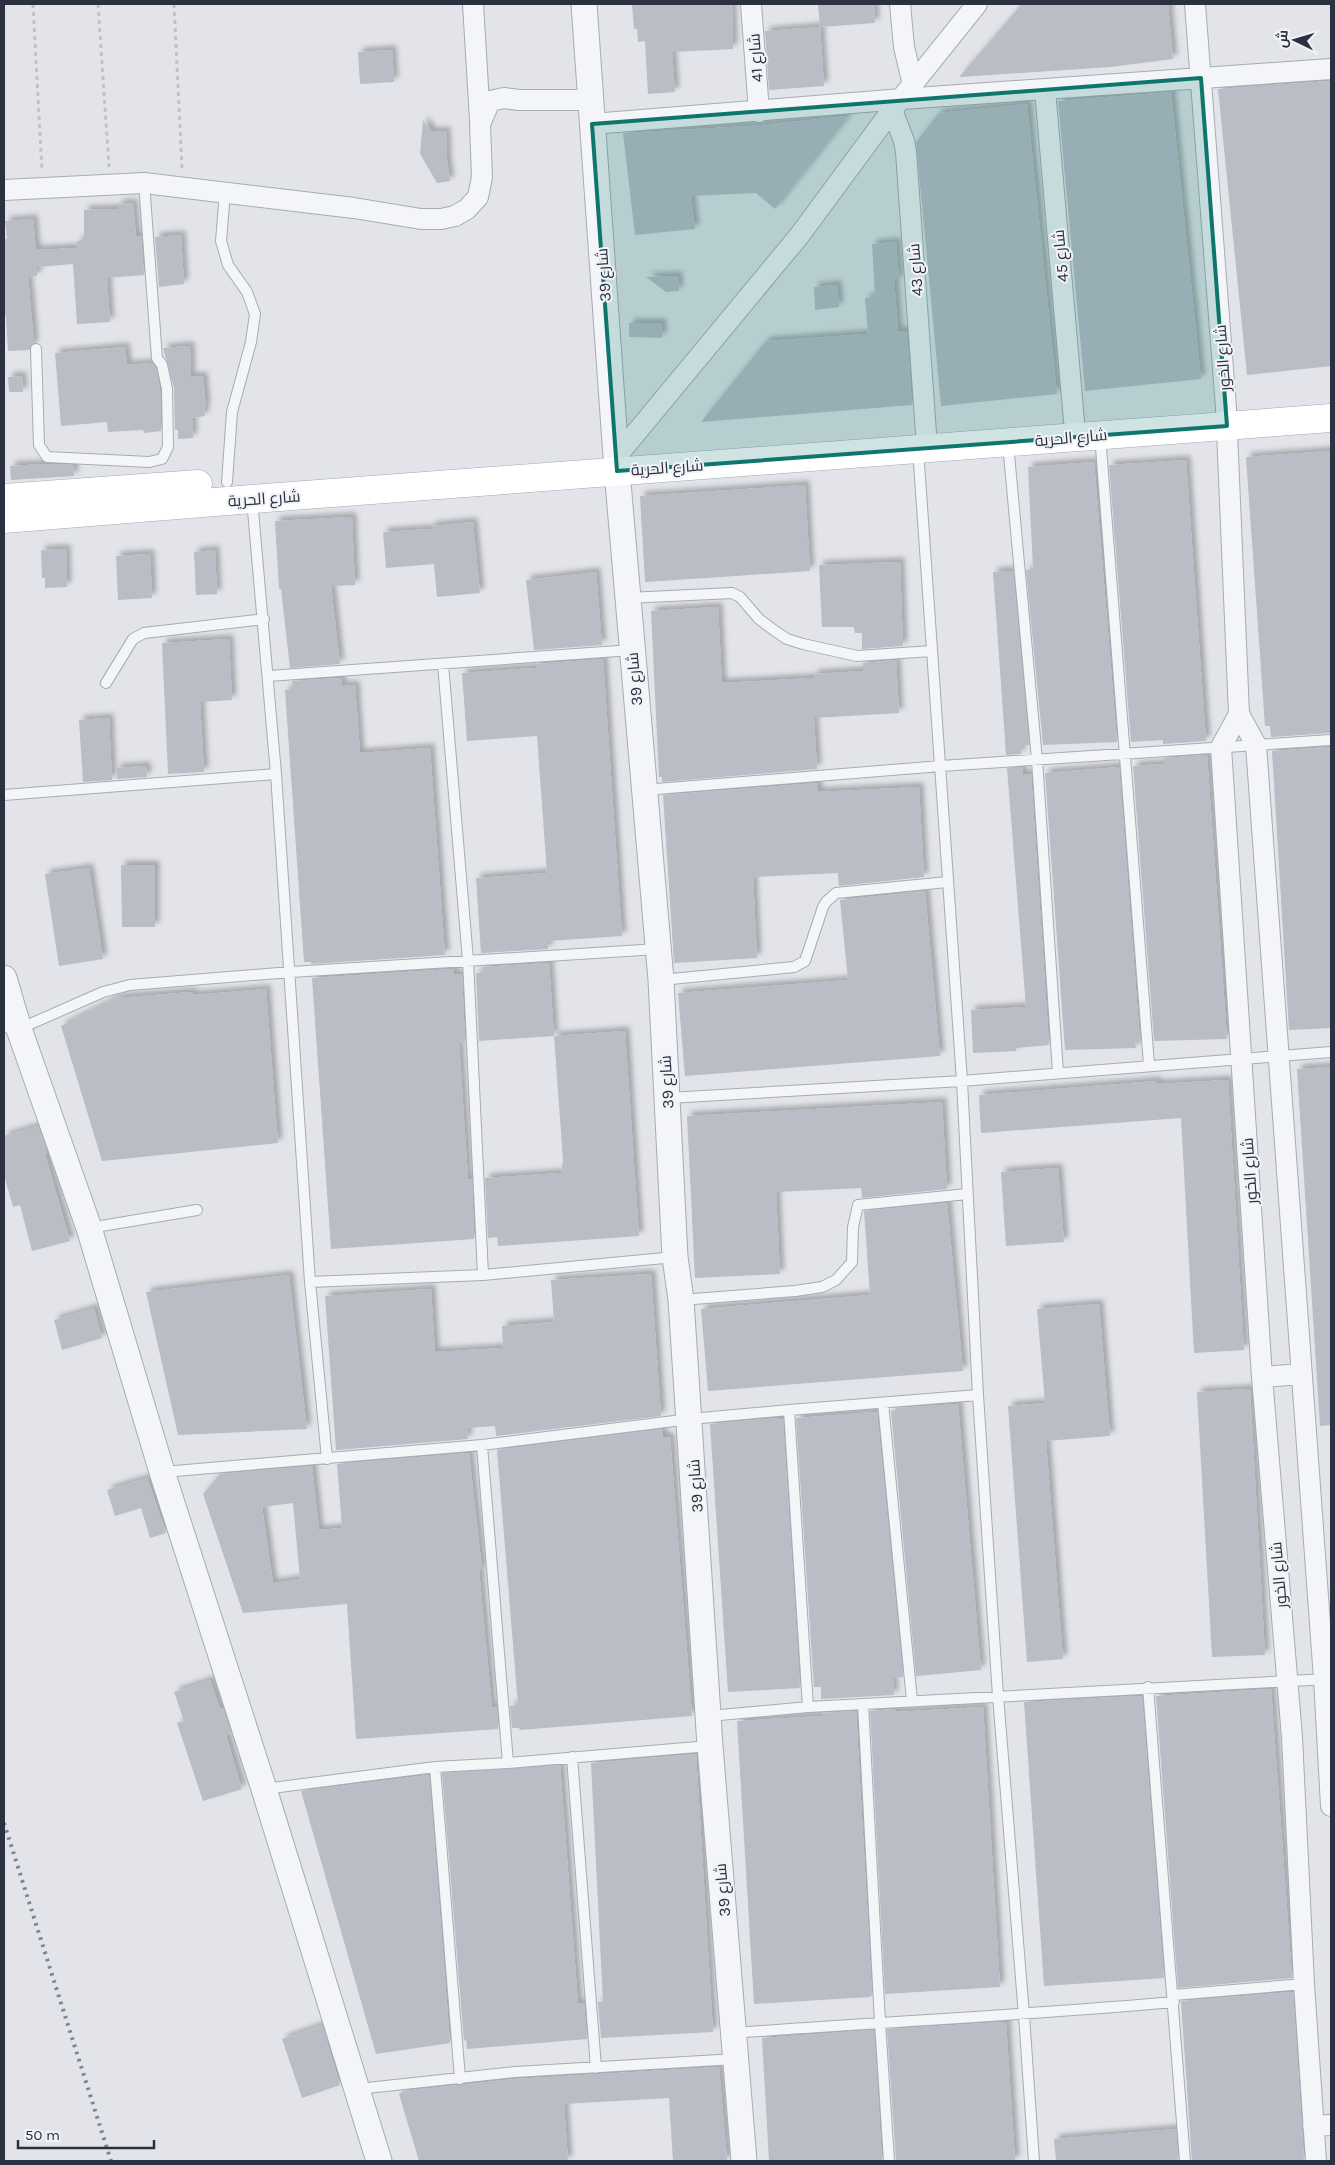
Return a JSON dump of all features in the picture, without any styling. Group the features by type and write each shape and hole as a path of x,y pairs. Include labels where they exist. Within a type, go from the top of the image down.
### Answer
{"main road":[{"name":"شارع الحرية","path":"4,519 252,499 617,464 796,440 921,438 1008,442 1100,434 1331,402"},
{"name":"شارع الحرية","path":"921,438 1074,421 1227,417 1331,418"},
{"name":"شارع الحرية","path":"4,498 373,471 617,464"}],"street":[{"path":"4,190 43,186 144,182 354,208 421,219 441,219 456,216 467,209 478,196 482,177 473,4"},
{"name":"شارع 39","path":"584,4 617,464 643,790 661,980 675,1258 681,1300 710,1746 744,2161"},
{"name":"شارع 41","path":"751,4 759,112"},
{"name":"شارع 43","path":"900,4 904,47 902,98 904,141 921,438"},
{"path":"617,464 799,236 902,98 977,4"},
{"name":"شارع الخور","path":"1196,4 1227,417 1239,714 1256,745 1320,1628 1328,1679"},
{"path":"480,124 490,101 504,98 592,112 759,112 902,98 1045,90 1331,68"},
{"name":"شارع 45","path":"1045,90 1074,421"},
{"path":"1221,747 1239,714"},
{"name":"شارع الخور","path":"1221,747 1262,1377 1292,1737 1304,1984 1322,2126 1316,2161"},
{"path":"4,978 12,1028 89,1228 162,1472 264,1789 379,2161"},
{"path":"1262,1377 1302,1374"},
{"path":"1328,1679 1331,1806"}],"lane":[{"path":"36,349 39,445 47,457 149,462 162,459 168,447 167,389 162,365 156,358 144,182"},
{"path":"224,192 221,241 228,265 247,292 255,314 251,342 232,412 227,482"},
{"path":"1100,434 1149,1065"},
{"path":"921,438 932,651 962,1081 978,1395 998,1696 1034,2161"},
{"path":"1008,442 1036,760 1058,1073"},
{"path":"252,499 264,619 291,972 310,1282 327,1459"},
{"path":"628,598 732,593 740,597 759,619 787,639 802,644 857,656 932,651"},
{"path":"106,683 133,639 144,633 264,619"},
{"path":"268,676 632,650"},
{"path":"444,664 468,960 483,1275"},
{"path":"643,790 941,766 1331,740"},
{"path":"4,795 276,774"},
{"path":"661,980 794,967 805,961 823,907 836,893 947,882"},
{"path":"12,1028 95,995 130,984 468,960 658,949"},
{"path":"667,1098 962,1081 1331,1052"},
{"path":"681,1300 795,1291 822,1287 836,1280 852,1262 853,1227 858,1205 967,1194"},
{"path":"89,1228 197,1210"},
{"path":"310,1282 483,1275 675,1258"},
{"path":"162,1472 482,1445 690,1419 978,1395"},
{"path":"884,1403 912,1701"},
{"path":"789,1410 808,1707"},
{"path":"482,1445 508,1763"},
{"path":"709,1716 808,1707 1148,1687 1328,1679"},
{"path":"1148,1687 1185,2161"},
{"path":"864,1704 889,2161"},
{"path":"264,1789 435,1767 508,1763 710,1746"},
{"path":"572,1757 596,2068"},
{"path":"435,1767 460,2079"},
{"path":"734,2033 880,2022 1024,2015 1304,1984"},
{"path":"356,2089 515,2072 736,2059"}],"path":[{"path":"33,4 43,186"},
{"path":"98,4 110,183"},
{"path":"174,4 183,187"}],"highlighted area":[{"path":"1201,78 1227,426 617,471 592,124"}],"building":[{"path":"732,4 733,49 672,52 675,92 648,94 645,41 638,42 637,29 634,29 632,5"},
{"path":"818,4 874,4 875,23 820,27"},
{"path":"1022,4 1168,4 1173,59 1110,67 959,77"},
{"path":"820,27 824,86 769,90 765,31"},
{"path":"392,50 394,82 360,84 358,52"},
{"path":"1331,81 1331,366 1247,375 1218,89"},
{"path":"1171,92 1201,379 1085,391 1058,101"},
{"path":"1027,104 1057,394 941,406 916,142 939,113"},
{"path":"849,116 775,209 756,193 691,196 695,229 635,235 623,133 751,126"},
{"path":"423,120 432,132 446,131 450,181 437,183 420,154"},
{"path":"133,203 136,236 141,236 144,275 107,278 110,322 77,324 73,264 37,267 37,276 28,277 34,343 29,350 8,351 6,315 4,316 4,239 7,239 5,221 33,219 36,250 78,248 77,241 84,240 84,210 118,209 118,204"},
{"path":"181,235 184,284 159,287 155,237"},
{"path":"896,242 899,280 894,280 898,331 907,331 912,405 701,422 766,341 868,334 865,298 875,297 872,244"},
{"path":"678,276 679,291 666,292 646,277"},
{"path":"837,285 839,307 815,310 814,287"},
{"path":"629,323 662,323 662,338 629,337"},
{"path":"190,346 191,377 203,376 205,416 192,418 193,438 178,439 178,430 175,430 174,388 163,348"},
{"path":"125,347 127,365 152,363 156,368 160,390 161,431 144,433 143,430 108,432 107,422 61,426 55,353"},
{"path":"22,376 23,392 9,392 8,377"},
{"path":"1331,451 1331,733 1271,737 1270,726 1265,726 1246,457"},
{"path":"1186,460 1206,741 1163,744 1163,740 1131,742 1109,465"},
{"path":"1094,462 1117,742 1043,745 1026,570 1033,569 1028,467"},
{"path":"73,465 74,476 11,480 10,466"},
{"path":"805,485 810,571 645,582 640,496"},
{"path":"352,517 355,585 331,586 340,664 290,668 281,589 279,589 275,521"},
{"path":"473,522 480,593 437,597 434,564 386,568 383,532 431,529 431,526"},
{"path":"66,549 67,587 45,588 45,578 42,578 41,550"},
{"path":"215,550 217,594 196,595 194,552"},
{"path":"150,554 152,598 118,600 116,556"},
{"path":"900,562 903,646 862,649 862,633 855,633 854,627 822,627 819,565"},
{"path":"1013,571 1029,745 1021,746 1021,754 1006,755 993,572"},
{"path":"596,572 602,645 534,650 526,580"},
{"path":"718,607 722,683 814,678 814,674 863,671 863,663 896,660 899,713 814,718 817,769 662,782 662,777 659,777 651,611"},
{"path":"229,639 232,700 200,702 204,772 168,774 162,643"},
{"path":"603,659 622,936 548,941 548,949 481,953 476,878 547,873 537,736 467,741 462,673 536,668 536,664"},
{"path":"341,678 342,686 355,685 360,753 430,748 445,955 311,964 311,962 304,962 285,690 293,689 292,681"},
{"path":"109,718 112,780 83,782 79,720"},
{"path":"1331,747 1331,1028 1289,1030 1272,751"},
{"path":"1207,755 1227,1039 1154,1041 1133,766 1164,764 1164,758"},
{"path":"146,766 147,777 117,779 116,768"},
{"path":"1022,767 1023,775 1031,774 1049,1045 1016,1048 1016,1051 973,1053 971,1010 1026,1007 1007,768"},
{"path":"1119,767 1140,1042 1135,1042 1136,1048 1065,1050 1045,773"},
{"path":"818,783 818,792 919,787 924,877 839,886 838,873 753,877 757,958 674,963 663,795"},
{"path":"121,865 155,865 155,927 122,927"},
{"path":"89,868 103,959 59,966 45,874"},
{"path":"925,891 940,1056 685,1076 678,993 848,980 840,900"},
{"path":"549,963 554,1036 479,1041 476,973 483,973 482,967"},
{"path":"454,969 454,975 462,974 465,1042 459,1043 468,1179 472,1179 474,1239 331,1249 312,978"},
{"path":"266,989 278,1143 102,1161 61,1026 117,998 192,992 193,995"},
{"path":"625,1031 639,1236 498,1246 497,1237 488,1238 485,1178 561,1173 563,1160 554,1036"},
{"path":"1331,1067 1331,1425 1320,1426 1297,1069"},
{"path":"1228,1080 1244,1350 1194,1353 1181,1118 981,1133 979,1095 1157,1081 1157,1084"},
{"path":"942,1102 947,1189 862,1198 861,1188 776,1192 780,1274 695,1278 687,1116"},
{"path":"38,1126 46,1148 47,1153 45,1154 70,1241 32,1251 20,1205 13,1207 4,1175 4,1136"},
{"path":"1058,1168 1064,1242 1006,1246 1001,1172"},
{"path":"947,1203 963,1371 708,1391 701,1309 870,1295 864,1211"},
{"path":"651,1274 661,1416 496,1436 495,1426 467,1428 468,1439 336,1450 325,1296 431,1289 435,1352 503,1348 502,1326 554,1322 551,1280"},
{"path":"289,1275 307,1429 178,1435 146,1292"},
{"path":"1099,1304 1110,1436 1046,1441 1063,1659 1027,1662 1008,1406 1045,1403 1037,1309"},
{"path":"94,1308 102,1338 62,1350 54,1320"},
{"path":"1250,1389 1265,1655 1212,1657 1197,1392"},
{"path":"958,1404 981,1670 916,1676 891,1411 896,1410 896,1408"},
{"path":"877,1412 903,1677 893,1678 894,1695 821,1699 821,1687 814,1687 796,1418"},
{"path":"779,1418 779,1420 783,1419 800,1688 728,1692 710,1424"},
{"path":"662,1429 663,1437 670,1437 692,1716 520,1730 519,1728 512,1728 510,1706 518,1705 497,1450"},
{"path":"469,1453 482,1570 479,1570 492,1708 497,1707 498,1729 356,1739 347,1604 243,1613 203,1494 220,1474 312,1466 319,1530 342,1528 337,1464","holes":["293,1503 300,1579 273,1583 262,1507"]},
{"path":"147,1478 166,1533 150,1538 141,1508 115,1516 107,1490"},
{"path":"210,1680 220,1709 223,1708 231,1734 226,1735 242,1789 203,1801 177,1723 184,1721 174,1692"},
{"path":"1271,1689 1292,1978 1178,1988 1156,1696"},
{"path":"1142,1697 1164,1978 1044,1986 1024,1702"},
{"path":"983,1707 1000,1987 885,1994 870,1711 895,1709 896,1712"},
{"path":"856,1711 872,1995 870,1997 754,2004 737,1721 823,1716 822,1713"},
{"path":"696,1754 713,2032 601,2038 598,2002 603,2002 591,1763"},
{"path":"560,1765 578,2004 584,2003 587,2039 467,2049 466,2040 464,2041 442,1773"},
{"path":"429,1775 450,2043 376,2054 301,1791"},
{"path":"1293,1992 1304,2161 1192,2161 1181,2001"},
{"path":"1006,2022 1015,2161 896,2161 887,2029"},
{"path":"322,2025 340,2085 302,2098 282,2039"},
{"path":"874,2030 882,2161 769,2161 762,2038"},
{"path":"719,2067 727,2161 673,2161 669,2098 564,2104 568,2161 419,2161 399,2094 403,2091 516,2079"},
{"path":"1176,2129 1178,2161 1056,2161 1054,2139"}],"railway":[{"path":"4,1823 111,2161"}]}
